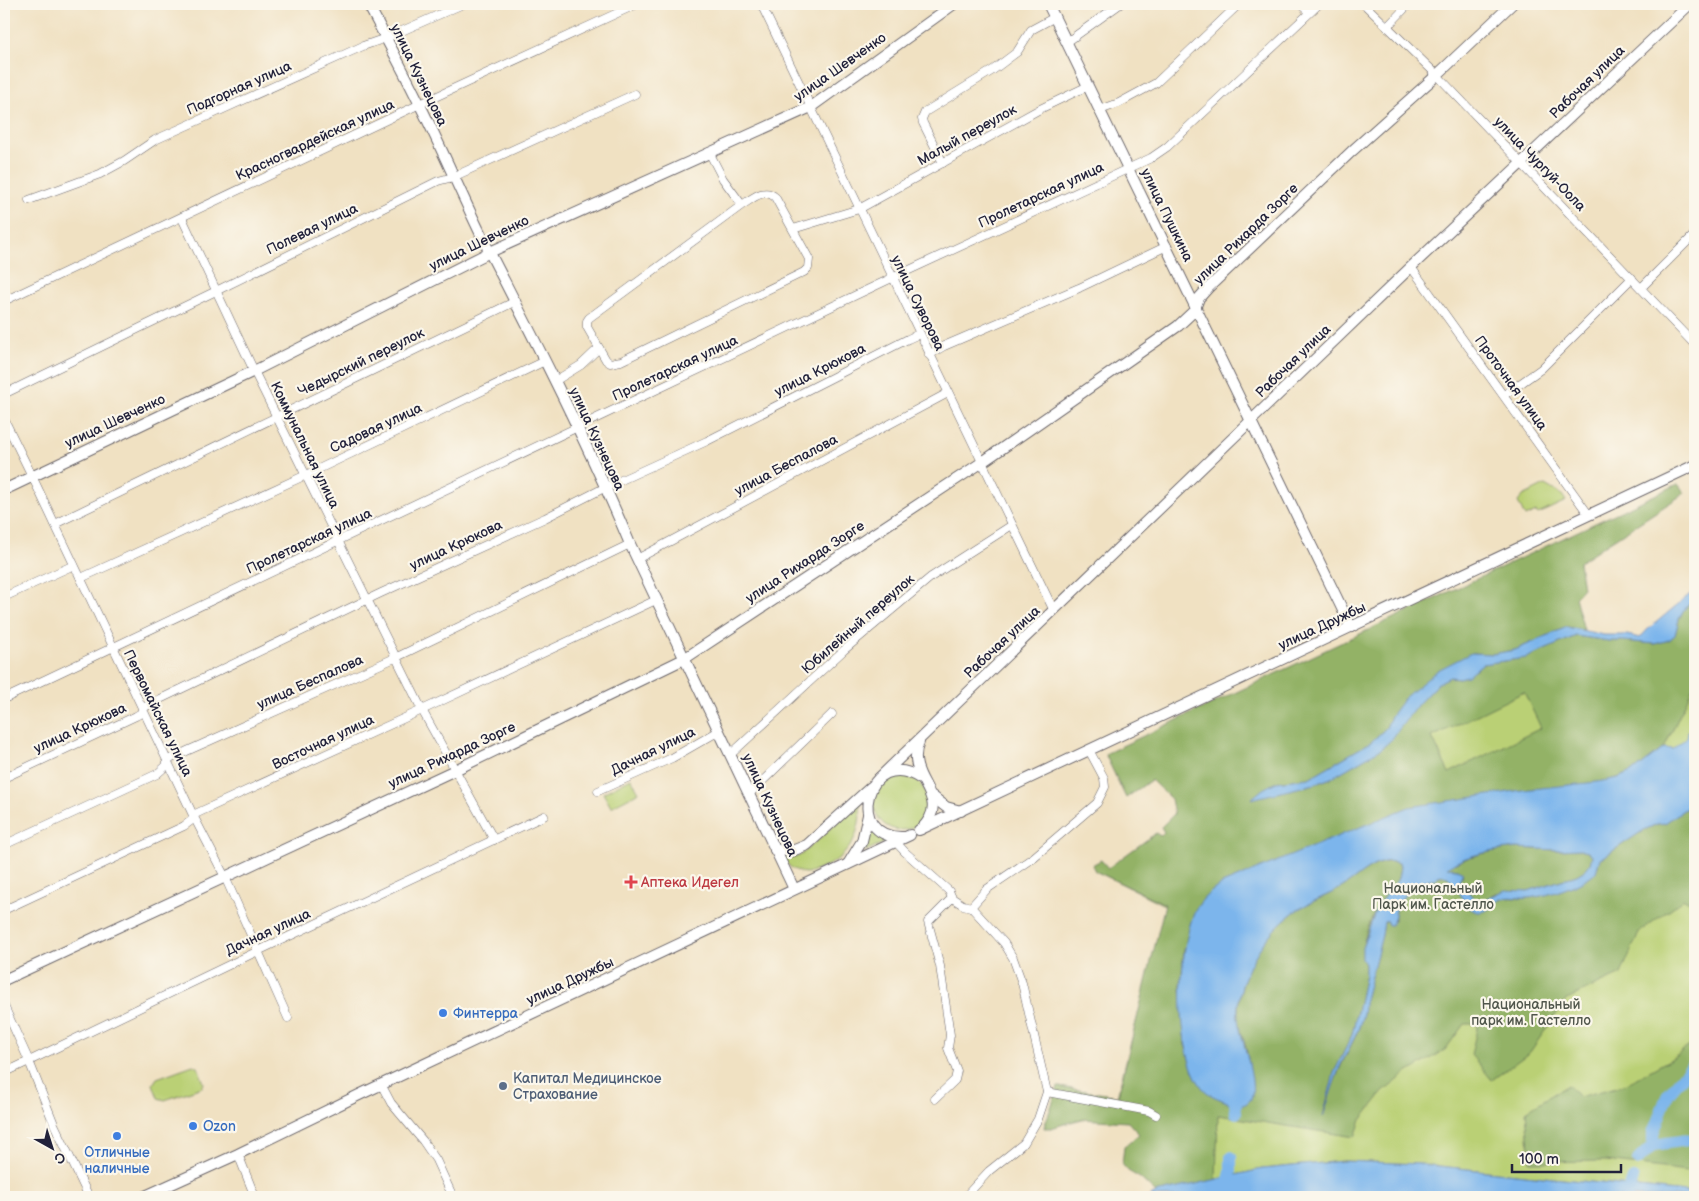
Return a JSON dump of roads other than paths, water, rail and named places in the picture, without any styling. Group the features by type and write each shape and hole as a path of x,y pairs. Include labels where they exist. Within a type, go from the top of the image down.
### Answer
{"street":[{"name":"улица Кузнецова","path":"368,4 420,104 453,177 516,301 606,487 656,600 794,890"},
{"name":"Подгорная улица","path":"28,200 100,174 124,161 155,140 363,46 386,38 463,4"},
{"name":"Красногвардейская улица","path":"4,301 420,104 637,4"},
{"name":"улица Суворова","path":"760,4 1054,612"},
{"name":"улица Шевченко","path":"4,490 254,371 490,252 811,107 954,4"},
{"name":"улица Пушкина","path":"1048,4 1167,246 1350,627"},
{"path":"1067,42 1120,4"},
{"path":"1100,110 1119,103 1156,83 1239,4"},
{"path":"1300,4 1309,12"},
{"name":"Пролетарская улица","path":"4,699 892,278 1151,158 1167,147 1319,4"},
{"name":"улица Чургуй-Оола","path":"1364,4 1437,75 1695,344"},
{"path":"1387,27 1409,4"},
{"name":"улица Рихарда Зорге","path":"4,980 455,770 684,659 981,463 1178,326 1194,311 1195,305 1208,288 1352,151 1437,75 1512,4"},
{"name":"Рабочая улица","path":"775,850 792,851 807,845 876,782 1411,266 1522,164 1690,4"},
{"path":"943,163 922,123 926,112 993,70 1017,52 1031,30 1055,17"},
{"name":"Малый переулок","path":"793,229 859,208 1040,109 1088,86"},
{"name":"Полевая улица","path":"4,394 438,181 453,177 635,94"},
{"path":"709,152 723,180 742,205"},
{"path":"766,192 771,194 775,197 793,229 809,259 808,268 804,272 621,362 610,363 598,348 587,327 588,318 742,205 766,192"},
{"name":"Коммунальная улица","path":"182,218 254,371 278,416 422,710 494,840"},
{"path":"1641,288 1695,234"},
{"path":"930,355 944,346 1079,288 1167,246"},
{"name":"Проточная улица","path":"1411,266 1589,516"},
{"path":"1504,395 1541,369 1632,278"},
{"name":"Чедырский переулок","path":"55,524 516,301"},
{"name":"улица Крюкова","path":"4,778 136,716 141,713 143,708 368,599 545,518 606,487 707,442 919,334"},
{"path":"554,381 581,365 598,348"},
{"name":"Садовая улица","path":"81,578 306,475 545,362"},
{"name":"улица Беспалова","path":"637,559 948,393"},
{"name":"Первомайская улица","path":"4,419 193,815 225,877 288,1018"},
{"name":"улица Дружбы","path":"915,833 1695,465"},
{"name":"Юбилейный переулок","path":"730,755 844,650 931,577 1012,525"},
{"name":"улица Беспалова","path":"4,845 157,774 166,766 168,760 397,657 630,544"},
{"path":"4,597 74,565"},
{"name":"Восточная улица","path":"4,910 184,826 192,820 193,815 656,600"},
{"path":"749,794 832,714"},
{"name":"Дачная улица","path":"598,791 672,758 719,732"},
{"path":"892,838 915,833 926,824 930,815 932,796 917,770 915,755 919,741"},
{"path":"971,907 987,889 1034,857 1097,802 1105,787 1104,778 1089,750"},
{"path":"846,865 862,841 868,815 867,800 876,782 889,773 900,771 911,773 921,778"},
{"path":"932,796 946,806 961,811"},
{"path":"868,815 875,826 892,838 949,891 952,898 963,905 971,907 998,937 1013,958 1022,982 1047,1092 1038,1119 1024,1143 989,1171 965,1197"},
{"name":"Дачная улица","path":"4,1072 544,816"},
{"name":"улица Дружбы","path":"143,1197 238,1154 381,1084 794,890 846,865 892,838"},
{"path":"935,1099 955,1080 957,1071 948,1048 950,1034 940,966 928,922 952,898"},
{"path":"4,1006 29,1061 54,1124 89,1197"},
{"path":"381,1084 391,1104 423,1141 436,1160 453,1197"},
{"path":"1047,1092 1149,1111 1156,1115"},
{"path":"238,1154 255,1197"}],"water":[{"path":"1695,590 1695,601 1689,604 1683,611 1675,635 1669,640 1655,644 1609,641 1576,636 1526,658 1482,664 1468,676 1450,677 1438,683 1418,704 1391,740 1381,749 1331,778 1315,784 1251,799 1263,789 1276,782 1309,778 1371,742 1386,728 1391,716 1405,697 1438,670 1471,653 1493,654 1515,650 1567,627 1604,635 1627,635 1640,638"},
{"path":"1695,730 1695,802 1665,823 1657,824 1644,830 1600,858 1596,872 1581,882 1545,895 1500,899 1482,912 1475,911 1469,907 1454,884 1445,875 1440,875 1435,879 1418,884 1404,896 1397,906 1391,925 1388,925 1387,920 1384,922 1361,1020 1339,1069 1323,1117 1334,1073 1352,1035 1365,975 1362,948 1376,910 1398,879 1399,863 1391,861 1375,865 1346,885 1300,908 1268,937 1250,965 1239,996 1239,1025 1251,1073 1251,1099 1243,1105 1234,1104 1216,1098 1203,1089 1193,1070 1187,1049 1183,1026 1182,974 1189,928 1195,911 1203,899 1214,889 1222,884 1409,807 1618,778 1637,769 1664,748 1673,749 1687,737 1688,731","holes":["1516,848 1580,849 1588,851 1592,856 1590,864 1577,875 1528,891 1505,890 1480,902 1475,900 1459,881 1463,872 1447,868 1471,856 1498,850"]},
{"path":"1343,1161 1420,1164 1695,1193 1695,1197 1148,1197 1156,1193 1262,1169"}],"waterway":[{"path":"1638,1160 1653,1145 1653,1133 1668,1094 1695,1062"},
{"path":"1234,1090 1236,1113"},
{"path":"1653,1145 1695,1139"},
{"path":"1224,1197 1231,1172 1231,1157"},
{"path":"1627,1197 1633,1179"}],"place":[{"name":"Аптека Идегел","path":"631,882"},
{"name":"Финтерра","path":"443,1013"},
{"name":"Капитал Медицинское Страхование","path":"503,1086"},
{"name":"Ozon","path":"193,1126"},
{"name":"Отличные наличные","path":"117,1136"}],"park label":[{"name":"Национальный Парк им. Гастелло","path":"1433,896"},
{"name":"Национальный парк им. Гастелло","path":"1531,1012"}]}
